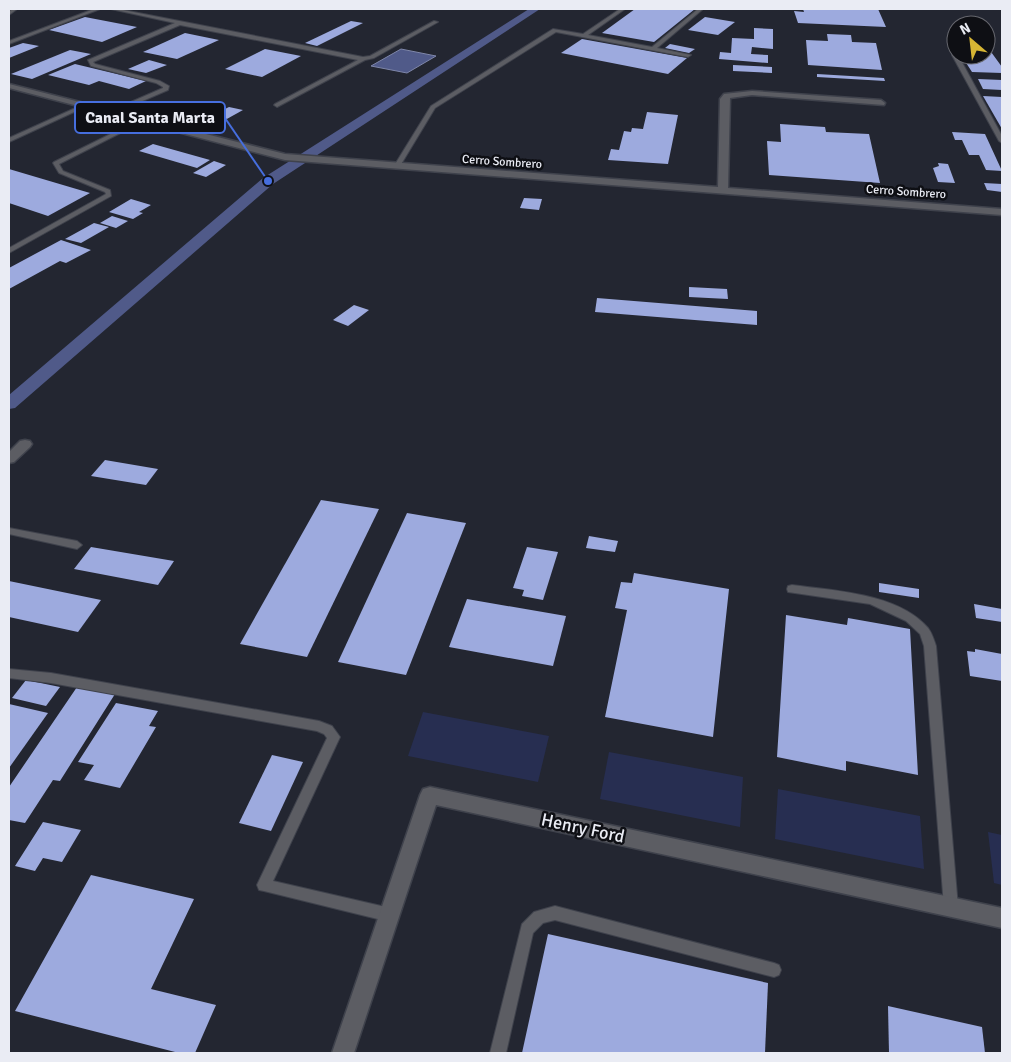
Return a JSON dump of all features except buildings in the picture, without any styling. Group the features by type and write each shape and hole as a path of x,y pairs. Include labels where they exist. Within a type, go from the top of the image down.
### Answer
{"street":[{"name":"Cerro Sombrero","path":"9,86 284,157 1002,212"},
{"path":"723,191 724,100 727,96 752,93 880,102"},
{"path":"9,459 25,444"},
{"name":"Henry Ford","path":"343,1053 430,795 1002,918"}],"lane":[{"path":"9,14 15,9"},
{"path":"9,43 98,9"},
{"path":"113,9 363,59"},
{"path":"584,35 624,9"},
{"path":"652,48 701,9"},
{"path":"277,105 436,22"},
{"path":"110,113 166,89 166,86 158,82 93,65 90,61 180,23"},
{"path":"397,166 433,107 555,30 688,55"},
{"path":"961,65 1002,141"},
{"path":"9,140 84,106"},
{"path":"9,251 100,201 109,194 103,188 61,172 56,163 141,121"},
{"path":"9,531 77,545"},
{"path":"792,589 872,600 910,618 925,632 930,646 951,907"},
{"path":"9,673 51,678 319,726 328,730 334,737 264,885 390,915"},
{"path":"498,1053 527,929 538,917 555,913 774,970"}],"shaded area":[{"path":"401,49 436,56 407,73 371,66"},
{"path":"423,712 549,736 538,782 408,756"},
{"path":"609,752 743,777 740,827 600,799"},
{"path":"778,789 920,816 924,869 775,839"},
{"path":"988,832 1002,835 1002,885 994,883"}],"waterway":[{"path":"9,404 268,181 535,9"}],"place":[{"name":"Canal Santa Marta","path":"268,181"}]}
